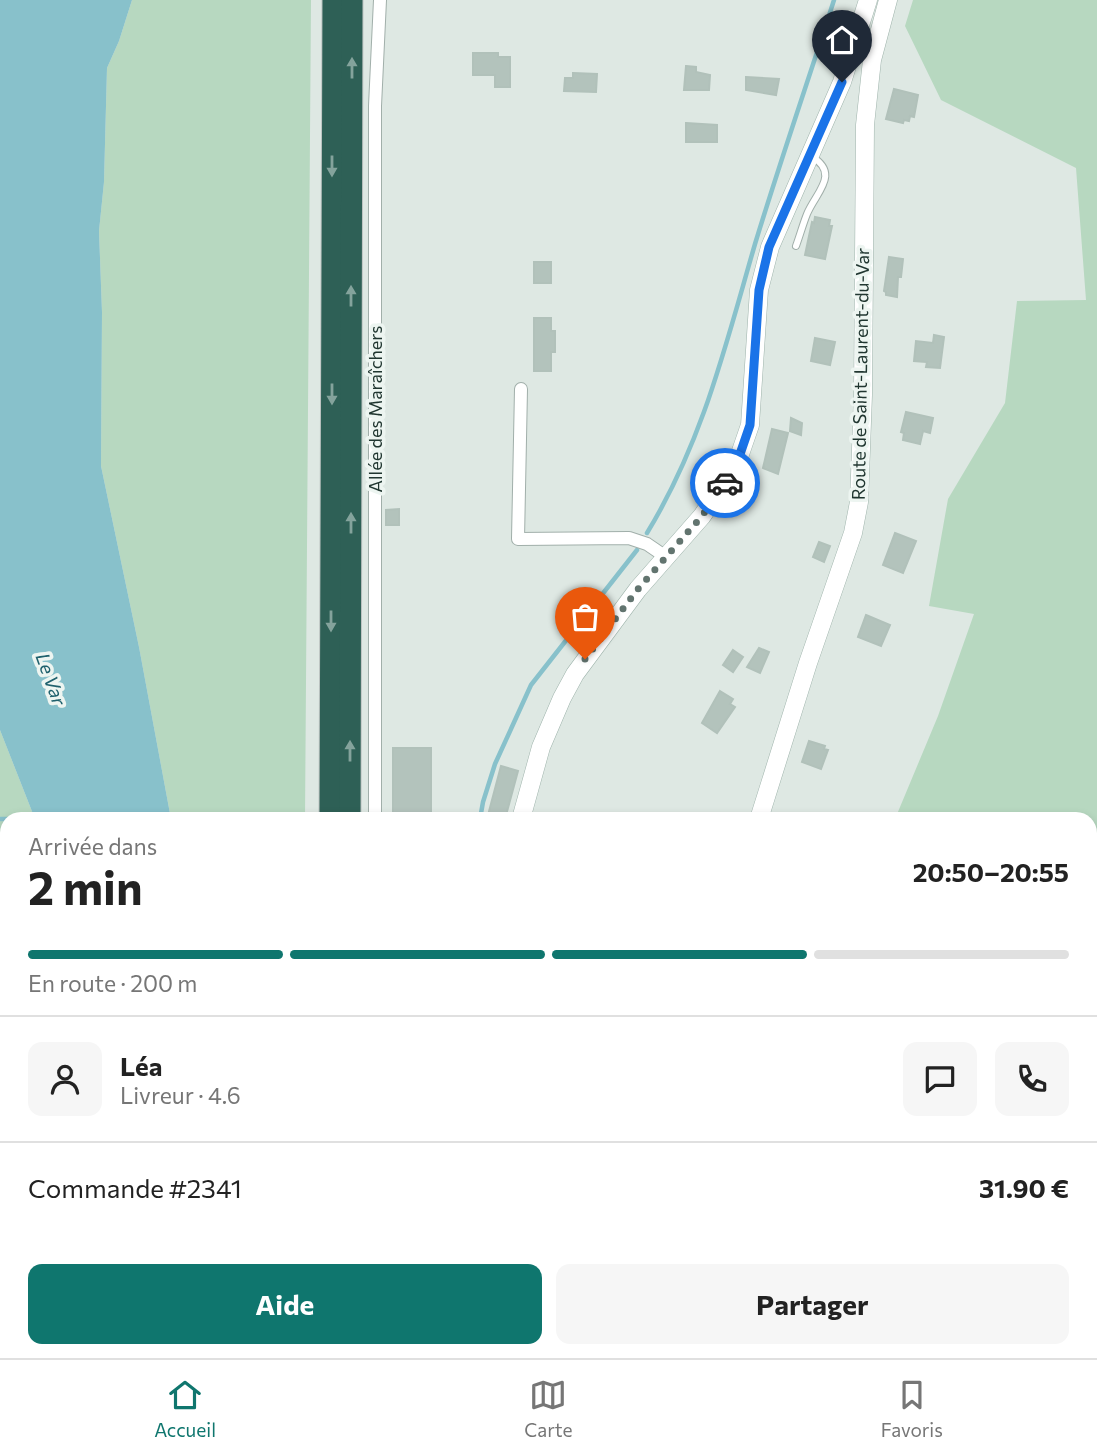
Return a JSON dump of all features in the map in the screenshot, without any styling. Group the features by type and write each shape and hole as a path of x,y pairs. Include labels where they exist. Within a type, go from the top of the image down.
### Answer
{"highway":[{"path":"330,812 332,0"},
{"path":"349,812 352,0"}],"main road":[{"path":"523,812 541,747 569,684 638,589 702,516 739,457 750,425 755,334 769,247 842,82 868,0"},
{"name":"Route de Saint-Laurent-du-Var","path":"761,812 808,663 853,533 859,502 865,125 872,60 888,0"}],"street":[{"name":"Allée des Maraîchers","path":"374,812 375,106 380,0"},
{"path":"521,389 518,539 629,538 647,544 666,557"}],"lane":[{"path":"796,246 808,212 824,184 826,175 824,168 810,156"}],"green space":[{"path":"132,0 311,0 305,812 170,812 101,466 102,312 99,231 104,182 107,68"},
{"path":"913,0 1097,0 1097,812 898,812 938,716 974,614 929,606 948,499 1005,403 1017,301 1086,300 1076,168 941,100 905,26"},
{"path":"0,730 32,812 0,812"}],"water":[{"name":"Le Var","path":"0,0 132,0 107,68 104,182 99,231 102,312 101,466 170,812 32,812 0,730"}],"building":[{"path":"473,53 498,53 498,57 510,57 510,87 495,87 495,75 473,75"},
{"path":"686,66 696,67 696,72 710,75 709,90 684,90"},
{"path":"573,73 597,74 596,92 564,91 565,78 573,78"},
{"path":"746,77 779,79 776,95 746,90"},
{"path":"894,89 918,95 914,117 910,116 909,121 904,120 903,123 886,119"},
{"path":"686,123 717,125 717,142 686,142"},
{"path":"815,217 830,220 829,226 832,226 825,259 805,255"},
{"path":"889,257 903,259 901,277 898,277 897,297 886,295 884,291"},
{"path":"534,262 551,262 551,283 534,283"},
{"path":"534,318 551,318 551,331 555,331 555,352 551,352 551,371 534,371"},
{"path":"934,335 944,337 940,368 926,367 927,362 914,361 916,341 933,343"},
{"path":"815,338 835,342 830,365 811,361"},
{"path":"906,412 933,418 930,433 923,431 920,444 903,440 904,433 901,432"},
{"path":"791,418 802,423 801,435 790,431"},
{"path":"772,429 788,433 778,474 763,468"},
{"path":"399,509 399,525 386,525 386,510"},
{"path":"895,533 916,541 903,573 883,565"},
{"path":"819,542 830,546 824,562 813,557"},
{"path":"866,615 890,625 881,646 858,637"},
{"path":"759,648 769,652 760,673 747,667"},
{"path":"733,650 743,657 733,672 723,665"},
{"path":"720,691 733,699 730,704 735,707 717,733 702,723"},
{"path":"809,741 825,746 824,749 828,750 821,769 802,762"},
{"path":"393,748 431,748 431,812 393,812"},
{"path":"501,766 518,771 507,812 489,812"}],"waterway":[{"path":"647,533 683,464 711,393 765,213 834,0"},
{"path":"481,812 495,764 531,685 637,550"}],"way so far":[{"path":"585,659 638,589 702,516 725,483"}],"route":[{"path":"725,483 739,457 750,425 759,290 769,247 842,82"}]}
